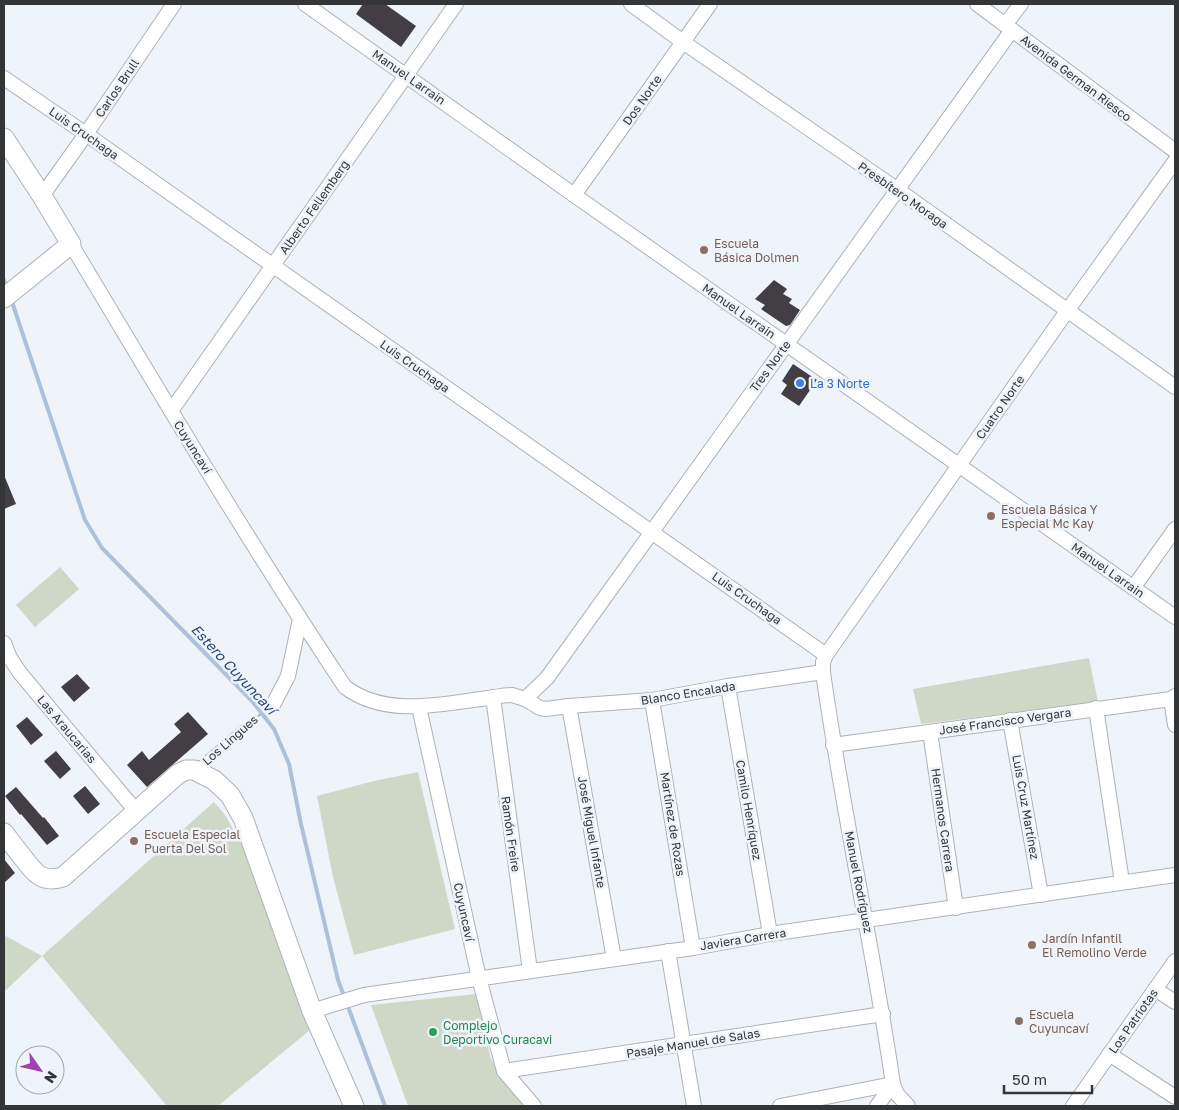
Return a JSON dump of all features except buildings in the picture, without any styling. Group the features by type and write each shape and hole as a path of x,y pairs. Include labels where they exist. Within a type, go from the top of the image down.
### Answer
{"street":[{"name":"Carlos Brull","path":"42,196 174,4"},
{"name":"Manuel Larrain","path":"305,4 1175,617"},
{"name":"Alberto Fellemberg","path":"171,411 456,4"},
{"name":"Presbítero Moraga","path":"631,4 898,190 1175,387"},
{"name":"Dos Norte","path":"574,195 710,4"},
{"name":"Avenida German Riesco","path":"977,4 1175,151"},
{"name":"Tres Norte","path":"525,699 547,678 898,190 1008,28 1021,4"},
{"name":"Luis Cruchaga","path":"4,78 826,654"},
{"name":"Cuyuncaví","path":"4,138 42,196 171,411 300,619 345,687 361,697 374,701 419,707 512,695 525,699"},
{"name":"Cuatro Norte","path":"826,654 1175,161"},
{"path":"4,298 71,244"},
{"path":"1133,588 1175,529"},
{"path":"274,702 288,676 300,619"},
{"name":"Las Araucarias","path":"4,643 7,658 136,811"},
{"name":"Manuel Rodríguez","path":"826,654 823,662 823,672 833,745 883,1014 893,1084 898,1094 908,1106"},
{"name":"Blanco Encalada","path":"525,699 534,705 546,708 652,700 728,686 823,672"},
{"name":"Camilo Henríquez","path":"728,686 770,934"},
{"name":"Ramón Freire","path":"493,697 530,971"},
{"path":"1173,697 1175,725"},
{"name":"José Francisco Vergara","path":"833,745 1173,697"},
{"name":"Martínez de Rozas","path":"652,700 693,948"},
{"name":"José Miguel Infante","path":"569,706 614,959"},
{"name":"Cuyuncaví","path":"419,707 479,978 504,1071 534,1106"},
{"path":"1096,708 1122,882"},
{"name":"Luis Cruz Martínez","path":"1010,720 1041,895"},
{"name":"Hermanos Carrera","path":"930,732 956,908"},
{"name":"Los Lingues","path":"4,834 33,871 46,879 54,880 63,877 178,774 186,770 194,770"},
{"path":"194,770 214,780 230,795 243,818 312,1011 354,1106"},
{"name":"Javiera Carrera","path":"312,1011 364,995 693,948 770,934 1175,875"},
{"path":"668,951 694,1106"},
{"name":"Los Patriotas","path":"1073,1106 1175,961"},
{"path":"1155,989 1175,1002"},
{"name":"Pasaje Manuel de Salas","path":"504,1071 883,1014"},
{"path":"1109,1054 1175,1097"},
{"path":"780,1106 893,1084"},
{"path":"877,1106 893,1084"}],"lane":[{"name":"Los Lingues","path":"194,770 244,728"}],"path":[{"name":"Los Lingues","path":"244,728 274,702"}],"green space":[{"path":"60,567 79,589 35,627 16,605"},
{"path":"1089,658 1098,702 921,724 913,689"},
{"path":"418,772 455,929 354,955 333,877 317,796"},
{"path":"214,802 225,815 241,843 316,1025 218,1106 167,1106 42,956"},
{"path":"4,935 42,956 4,992"},
{"name":"Complejo Deportivo Curacavi","path":"476,994 491,1059 505,1083 526,1106 408,1106 371,1005"}],"waterway":[{"name":"Estero Cuyuncaví","path":"4,280 7,288"},
{"name":"Estero Cuyuncaví","path":"11,299 85,520 102,548 252,701 274,729 289,764 301,824 338,980 385,1106"}],"place":[{"name":"Escuela Básica Dolmen","path":"704,250"},
{"name":"La 3 Norte","path":"800,383"},
{"name":"Escuela Básica Y Especial Mc Kay","path":"991,516"},
{"name":"Escuela Especial Puerta Del Sol","path":"134,841"},
{"name":"Jardín Infantil El Remolino Verde","path":"1032,945"},
{"name":"Escuela Cuyuncaví","path":"1019,1021"},
{"name":"Complejo Deportivo Curacavi","path":"433,1032"}]}
